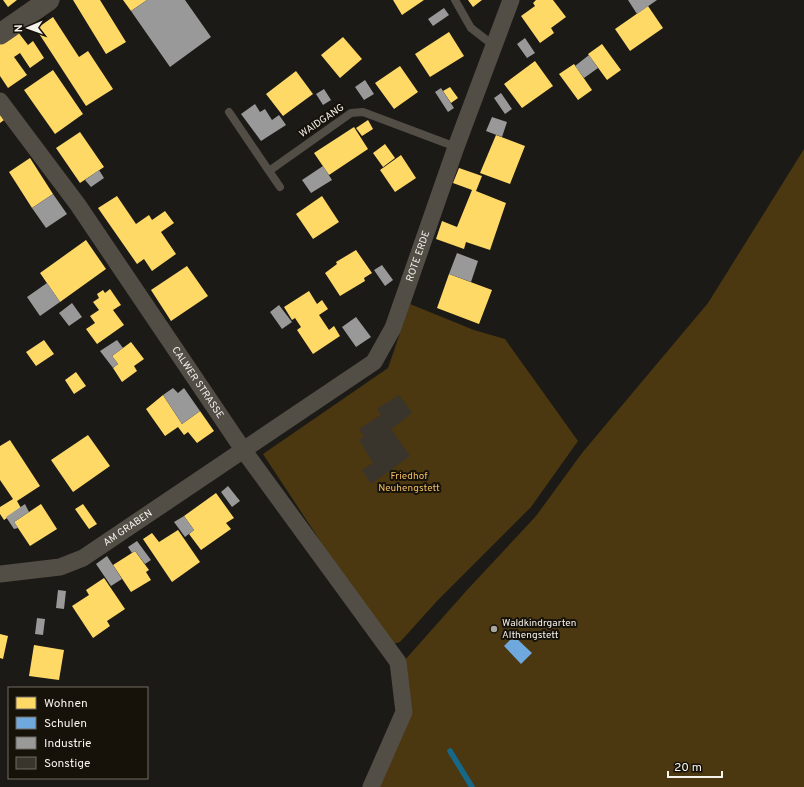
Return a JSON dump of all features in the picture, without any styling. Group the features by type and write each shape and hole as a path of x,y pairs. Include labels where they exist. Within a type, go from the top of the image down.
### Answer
{"street":[{"path":"0,34 49,0"},
{"name":"ROTE ERDE","path":"244,451 374,362 393,328 456,147 510,0"},
{"name":"CALWER STRASSE","path":"0,101 78,205 244,451 398,662 404,712 371,787"},
{"name":"AM GRABEN","path":"0,574 60,567 83,558 244,451"}],"lane":[{"path":"455,0 472,28 493,45"},
{"path":"230,112 280,188"},
{"name":"WAIDGANG","path":"269,171 351,113 363,112 456,147"}],"green space":[{"path":"804,149 804,787 380,787 409,711 404,661 536,516 582,453 708,303"},
{"name":"Friedhof Neuhengstett","path":"410,304 474,330 505,339 578,441 531,507 438,600 400,642 393,644 338,568 263,454 388,368"}],"building: Wohnen":[{"path":"3,0 17,0 8,7"},
{"path":"73,0 100,0 126,42 106,54"},
{"path":"123,0 147,0 131,11"},
{"path":"393,0 424,0 402,15"},
{"path":"468,0 482,0 473,7"},
{"path":"536,0 553,0 566,17 551,28 554,33 540,43 521,16 535,6 533,3"},
{"path":"648,6 663,28 630,51 615,29"},
{"path":"53,17 79,57 88,51 113,89 86,106 36,29"},
{"path":"18,32 28,45 33,41 44,58 30,68 20,53 14,57 27,75 8,88 0,76 0,44"},
{"path":"449,32 464,56 430,77 415,54"},
{"path":"343,37 362,59 340,78 321,55"},
{"path":"602,44 621,70 607,80 588,54"},
{"path":"535,61 553,86 522,108 504,84"},
{"path":"574,64 592,90 578,100 559,74"},
{"path":"400,66 418,92 394,109 375,83"},
{"path":"53,70 83,114 55,134 24,90"},
{"path":"296,71 313,94 283,116 266,94"},
{"path":"450,87 458,98 451,103 443,91"},
{"path":"0,114 4,120 0,123"},
{"path":"368,120 373,129 362,136 356,128"},
{"path":"354,127 368,149 329,175 314,153"},
{"path":"80,132 104,167 80,183 56,148"},
{"path":"496,135 525,146 510,184 480,173"},
{"path":"385,144 395,158 383,167 373,153"},
{"path":"401,155 416,178 395,192 380,170"},
{"path":"30,158 53,194 32,208 9,172"},
{"path":"459,168 482,176 476,191 506,203 490,250 466,242 464,249 436,239 442,221 457,227 472,190 453,183"},
{"path":"117,196 136,224 149,215 152,220 165,211 174,223 161,232 176,254 152,271 144,259 137,264 98,208"},
{"path":"322,196 339,222 313,239 296,214"},
{"path":"86,240 106,269 60,302 40,273"},
{"path":"356,250 372,273 364,278 365,281 340,296 325,273 337,264 336,262"},
{"path":"187,266 208,296 171,321 151,290"},
{"path":"449,274 492,290 479,324 437,308"},
{"path":"110,289 121,305 113,310 124,325 97,344 86,329 95,323 90,316 99,310 93,302 99,298 97,294 103,290 105,293"},
{"path":"309,291 317,304 322,300 328,309 319,315 329,330 334,326 340,336 313,354 297,330 301,327 295,318 292,320 284,307"},
{"path":"44,340 54,354 36,366 26,352"},
{"path":"131,342 144,359 134,366 137,371 122,382 113,368 118,364 112,356"},
{"path":"76,372 86,386 74,394 65,380"},
{"path":"163,395 182,424 200,411 214,431 197,443 188,432 184,435 178,427 165,436 146,409"},
{"path":"88,435 110,466 73,492 51,460"},
{"path":"10,440 40,486 17,501 21,508 4,520 0,514 0,507 13,499 0,480 0,446"},
{"path":"216,493 234,518 226,523 231,529 201,550 189,534 194,530 184,516"},
{"path":"41,504 57,529 30,546 14,522"},
{"path":"83,504 97,524 89,529 75,509"},
{"path":"178,530 200,562 172,582 143,539 152,533 159,542"},
{"path":"135,551 149,570 146,572 151,580 131,592 113,565"},
{"path":"104,578 125,609 107,621 110,626 93,638 72,606 89,595 86,590"},
{"path":"0,634 8,636 3,659 0,658"},
{"path":"34,645 64,650 59,680 29,676"}],"building: Schulen":[{"path":"514,636 532,653 521,664 504,646"}],"building: Industrie":[{"path":"147,0 185,0 211,37 170,67 131,11"},
{"path":"628,0 657,0 637,14"},
{"path":"444,8 449,15 433,26 428,19"},
{"path":"525,38 535,53 527,58 517,44"},
{"path":"589,55 598,68 584,78 575,66"},
{"path":"365,80 374,94 364,100 355,87"},
{"path":"441,88 454,108 448,112 435,92"},
{"path":"324,89 331,100 323,105 316,94"},
{"path":"501,93 512,109 505,114 494,98"},
{"path":"255,104 260,112 265,109 272,120 279,115 286,125 261,141 241,114"},
{"path":"492,117 507,122 502,137 486,131"},
{"path":"323,166 332,180 311,193 302,180"},
{"path":"99,170 104,178 91,187 85,180"},
{"path":"53,194 67,214 46,228 32,208"},
{"path":"457,253 478,261 471,282 449,274"},
{"path":"382,265 393,280 385,286 374,270"},
{"path":"47,283 60,302 40,316 27,297"},
{"path":"72,303 82,317 69,326 59,313"},
{"path":"279,305 292,322 282,329 270,312"},
{"path":"356,317 371,337 356,347 342,327"},
{"path":"117,340 123,348 112,356 118,364 113,368 100,351"},
{"path":"173,388 178,393 184,388 200,411 182,424 163,395"},
{"path":"228,486 240,501 232,507 221,492"},
{"path":"25,504 29,512 14,522 18,528 14,529 6,517"},
{"path":"184,516 194,530 185,537 174,522"},
{"path":"137,541 151,560 145,564 135,551 132,553 128,547"},
{"path":"107,556 122,579 111,586 96,564"},
{"path":"58,590 66,591 64,609 56,608"},
{"path":"37,618 45,619 43,635 35,634"}],"building: Sonstige":[{"path":"399,395 412,413 391,429 410,456 371,484 362,470 373,463 359,440 364,436 359,429 381,415 377,409"}],"waterway":[{"path":"450,751 472,787"}],"place":[{"name":"Waldkindrgarten Althengstett","path":"494,629"}]}
